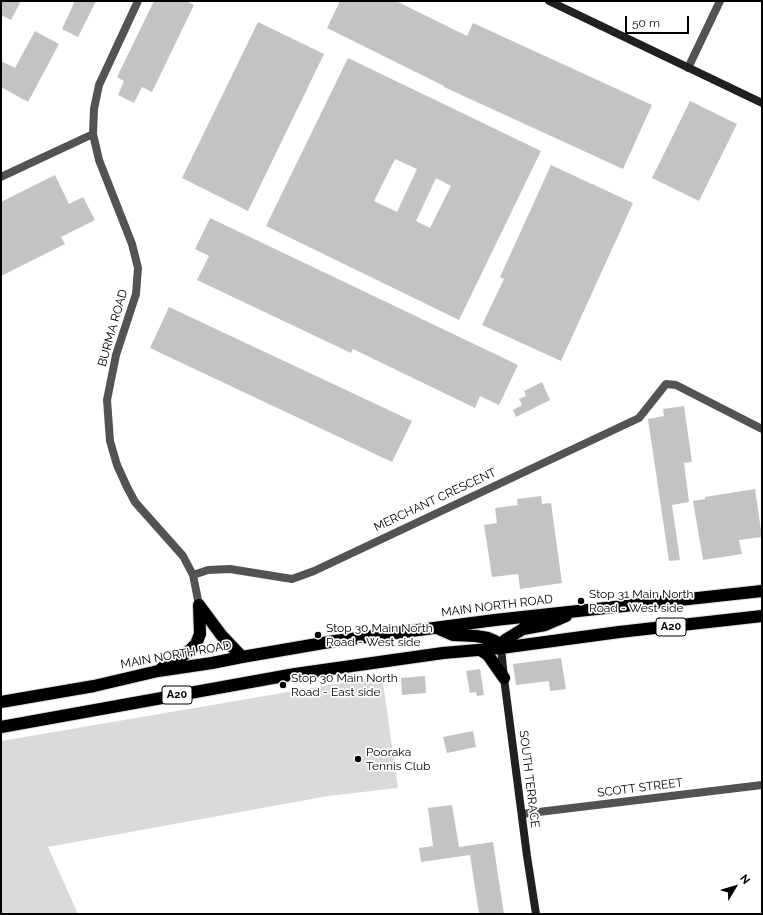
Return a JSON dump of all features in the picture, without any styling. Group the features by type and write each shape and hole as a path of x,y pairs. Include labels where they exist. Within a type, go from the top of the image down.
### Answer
{"highway":[{"path":"757,591 762,583"},
{"name":"MAIN NORTH ROAD","path":"1,702 94,686 158,671 212,663 321,643 581,610 757,591"},
{"path":"199,605 222,636 242,657"},
{"path":"158,671 185,654 196,644 200,634 199,605"},
{"path":"436,628 453,635 488,638 495,641 501,648 505,640 523,629 545,625 581,610"},
{"name":"A20","path":"1,727 295,674 443,653 501,648 760,615"},
{"path":"480,650 488,655 504,678"}],"street":[{"path":"549,1 762,103"},
{"path":"688,68 720,1"},
{"name":"BURMA ROAD","path":"136,2 99,85 94,109 92,134 102,166 132,244 138,268 136,294 116,355 107,400 110,441 117,465 135,502 183,556 193,576 199,605"},
{"path":"1,177 92,134"},
{"name":"MERCHANT CRESCENT","path":"193,576 208,570 230,569 292,579 639,418 666,384 676,385 762,429"},
{"name":"SOUTH TERRACE","path":"501,648 527,856 536,914"},
{"name":"SCOTT STREET","path":"522,814 762,785"}],"shaded area":[{"path":"382,676 398,788 328,796 48,847 78,914 1,914 1,741"}],"building":[{"path":"1,1 21,1 11,20 1,15"},
{"path":"75,1 96,1 78,37 62,29"},
{"path":"154,1 186,1 194,5 152,92 142,87 134,103 118,95 124,81 117,77"},
{"path":"340,1 396,1 467,36 473,23 652,105 623,169 444,87 327,28"},
{"path":"258,22 324,54 248,211 182,178"},
{"path":"35,31 59,44 28,102 1,87 1,61 15,68"},
{"path":"348,58 541,151 459,320 266,226","holes":["395,159 417,169 397,212 374,201","436,178 451,186 430,228 416,221"]},
{"path":"690,101 737,124 699,201 652,178"},
{"path":"551,165 633,203 561,361 482,325 504,279 500,277"},
{"path":"55,175 69,204 83,197 95,220 61,237 65,244 1,276 1,202"},
{"path":"210,218 518,365 499,405 480,396 475,408 353,349 351,353 197,280 209,256 195,249"},
{"path":"169,307 412,421 392,462 150,348"},
{"path":"542,382 550,400 516,417 513,410 522,405 519,399 526,396 524,391"},
{"path":"684,406 692,462 684,463 689,502 672,505 680,560 669,561 648,419 664,416 663,409"},
{"path":"755,489 762,537 739,540 742,554 703,560 693,501 705,499 705,497"},
{"path":"541,496 542,504 551,503 562,583 520,589 518,574 492,577 484,525 497,523 495,508 518,505 517,499"},
{"path":"561,658 566,689 550,691 549,681 516,685 513,664"},
{"path":"480,669 484,695 477,696 476,692 470,693 466,671"},
{"path":"425,676 426,693 402,695 401,678"},
{"path":"473,731 476,747 447,753 443,737"},
{"path":"452,805 459,847 493,842 504,914 479,914 470,855 421,862 419,848 433,846 428,808"}],"place":[{"name":"Stop 31 Main North Road - West side","path":"581,601"},
{"name":"Stop 30 Main North Road - West side","path":"318,635"},
{"name":"Stop 30 Main North Road - East side","path":"283,685"},
{"name":"Pooraka Tennis Club","path":"358,759"}]}
